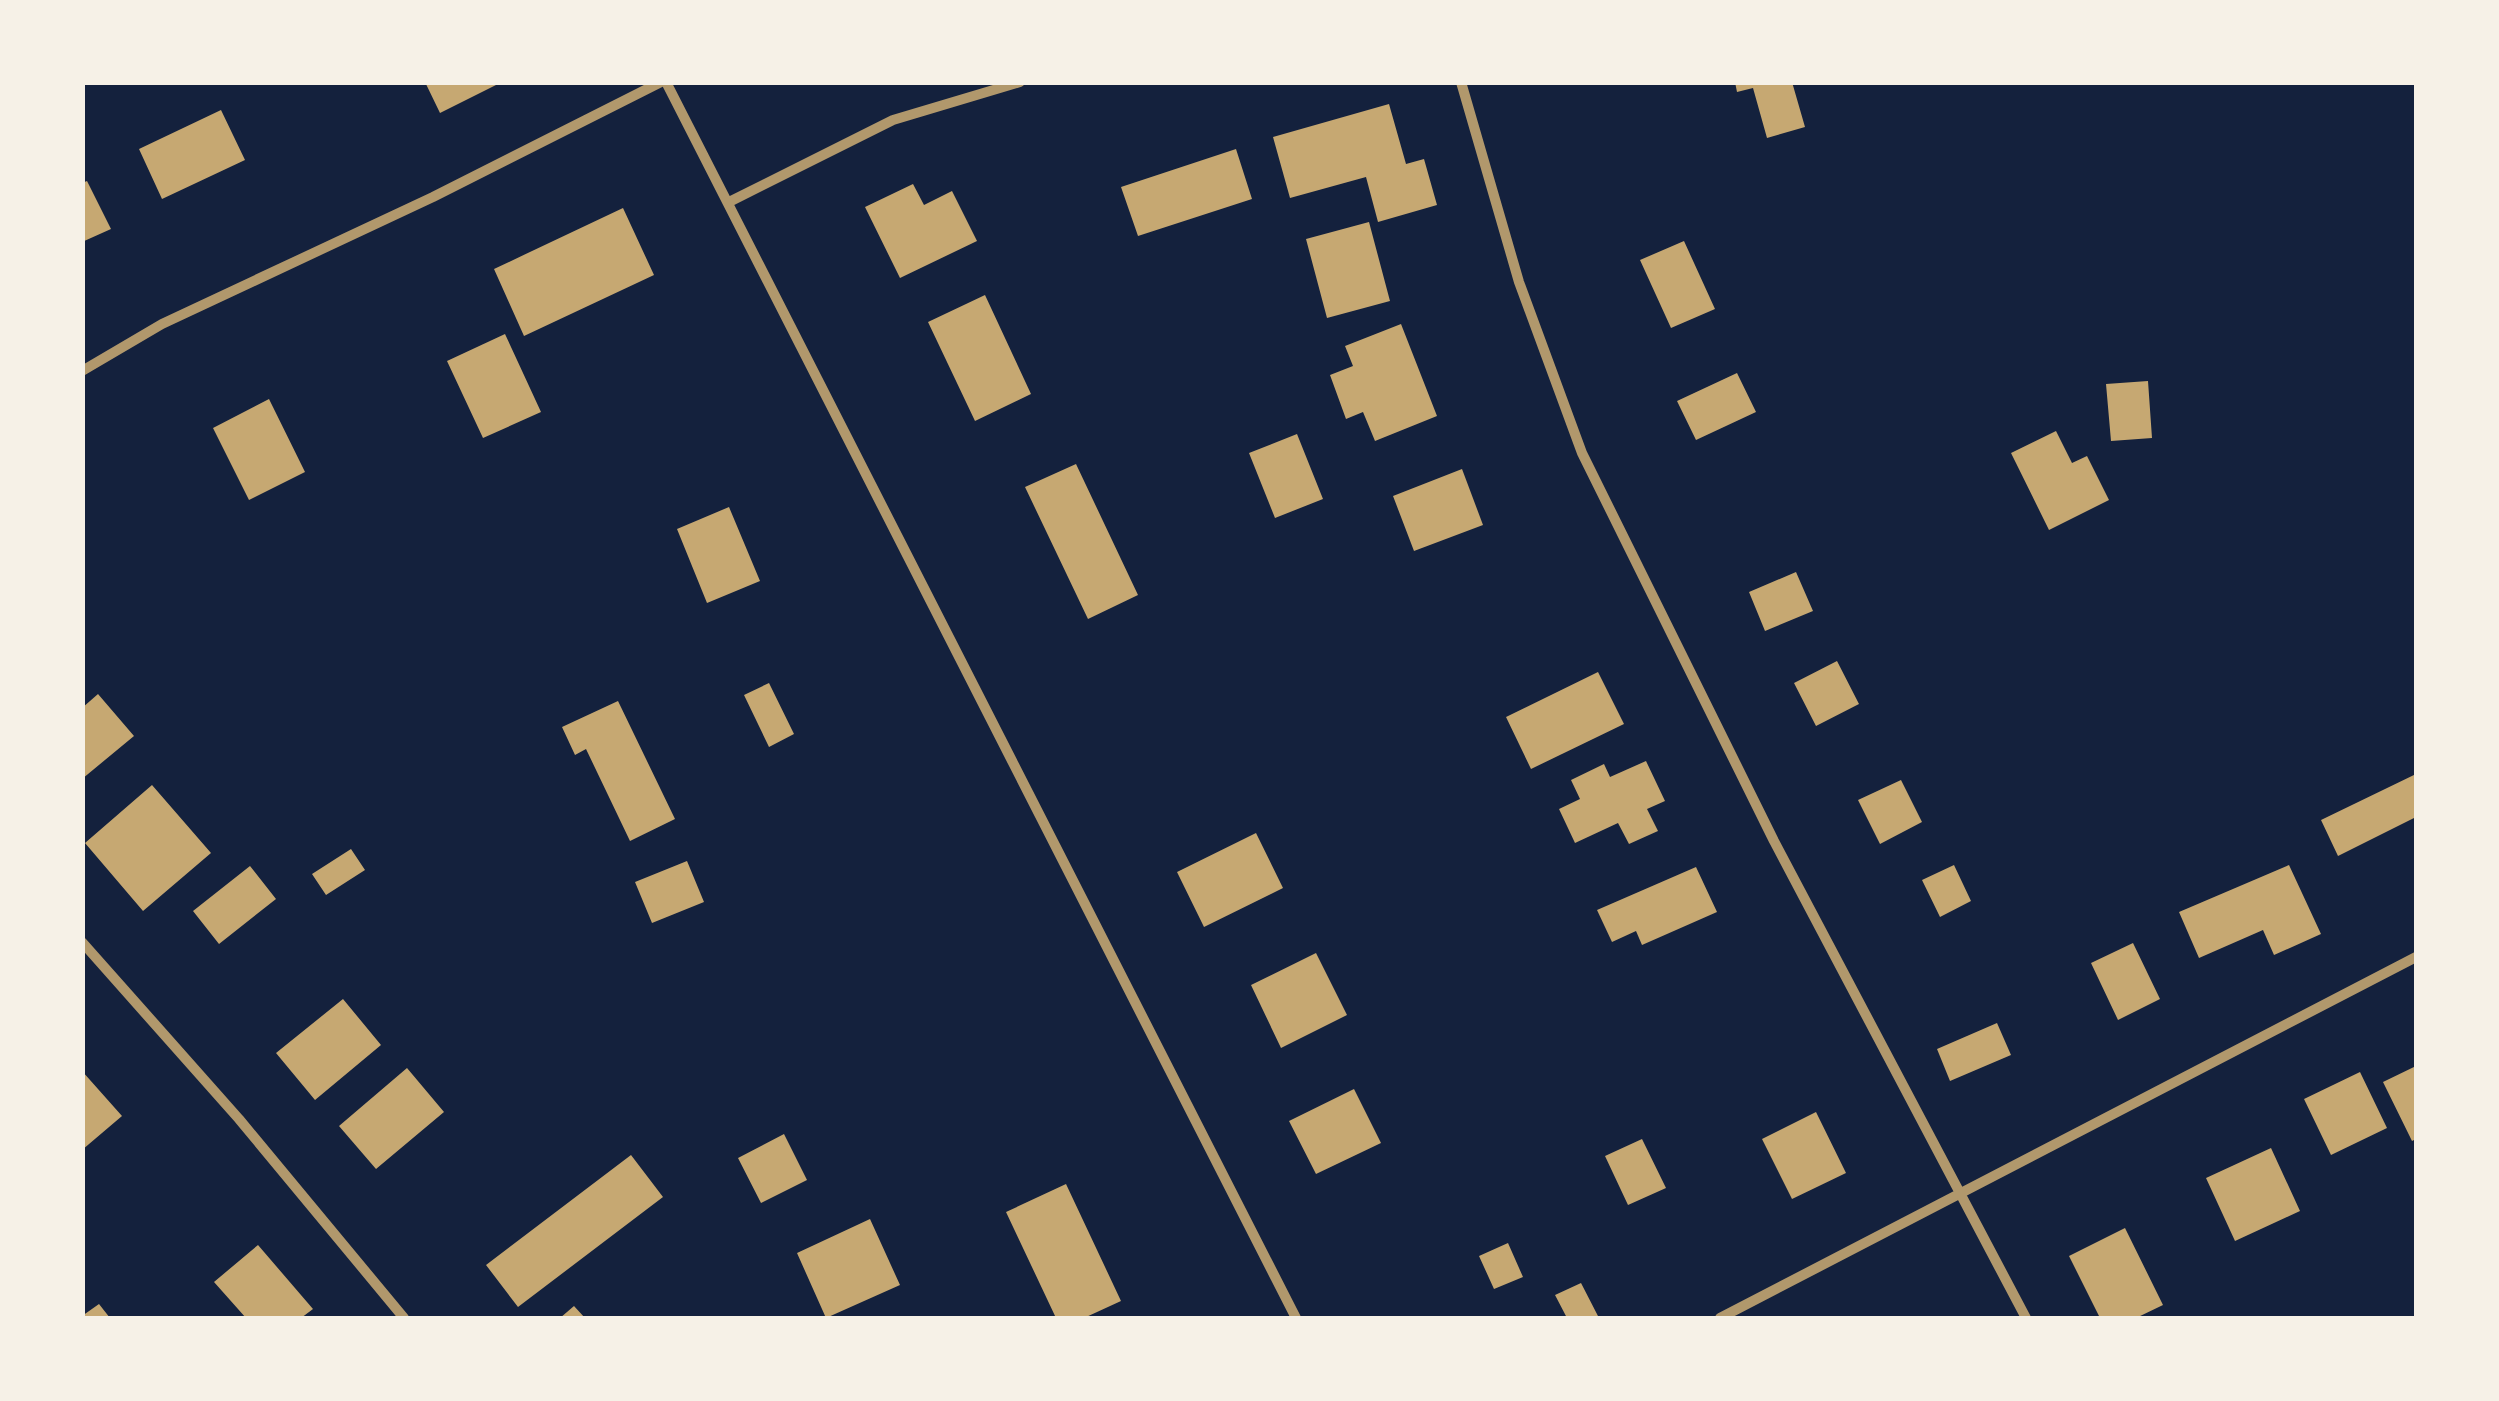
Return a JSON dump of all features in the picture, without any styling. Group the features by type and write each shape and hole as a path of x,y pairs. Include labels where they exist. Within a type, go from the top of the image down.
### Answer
{"street":[{"path":"82,371 162,324 433,197 663,82 729,202 1296,1318"},
{"path":"729,202 892,120 1020,82"},
{"path":"1461,82 1519,282 1582,453 1774,840 2026,1318"},
{"path":"82,942 239,1119 404,1318"},
{"path":"1720,1318 2416,957"}],"building":[{"path":"425,82 502,82 440,113"},
{"path":"1735,82 1792,82 1805,127 1767,138 1753,88 1737,92"},
{"path":"1389,104 1406,164 1424,159 1437,205 1378,222 1366,177 1290,198 1273,137"},
{"path":"221,110 245,160 162,199 139,149"},
{"path":"1236,149 1252,199 1138,236 1121,187"},
{"path":"87,181 111,229 82,242 82,183"},
{"path":"913,184 924,205 952,191 977,241 900,278 865,207"},
{"path":"623,208 654,275 524,336 494,269"},
{"path":"1369,222 1390,301 1327,318 1306,239"},
{"path":"1684,241 1715,309 1671,328 1640,260"},
{"path":"985,295 1031,394 975,421 928,322"},
{"path":"1401,324 1437,416 1375,441 1363,412 1346,419 1330,375 1353,366 1345,346"},
{"path":"505,334 541,412 483,438 447,361"},
{"path":"1737,373 1756,412 1696,440 1677,401"},
{"path":"2148,381 2152,438 2111,441 2106,384"},
{"path":"269,399 305,472 249,500 213,428"},
{"path":"2056,431 2072,463 2087,456 2109,500 2049,530 2011,453"},
{"path":"1297,434 1323,499 1275,518 1249,453"},
{"path":"1076,464 1138,595 1088,619 1025,487"},
{"path":"1462,469 1483,525 1414,551 1393,496"},
{"path":"729,507 760,581 707,603 677,529"},
{"path":"1796,572 1813,611 1765,631 1749,592"},
{"path":"1837,661 1859,704 1816,726 1794,683"},
{"path":"1598,672 1624,724 1531,769 1506,717"},
{"path":"769,683 794,734 769,747 744,695"},
{"path":"98,694 134,736 82,779 82,708"},
{"path":"618,701 675,819 630,841 586,749 575,755 562,727"},
{"path":"1646,761 1665,801 1647,809 1658,831 1629,844 1618,823 1575,843 1559,809 1580,799 1571,780 1604,764 1610,777"},
{"path":"2416,774 2416,817 2338,856 2321,820"},
{"path":"1901,780 1922,822 1880,844 1858,800"},
{"path":"152,785 211,853 143,911 85,843"},
{"path":"1256,833 1283,888 1204,927 1177,872"},
{"path":"351,849 365,870 326,895 312,874"},
{"path":"687,861 704,902 652,923 635,882"},
{"path":"1954,865 1971,901 1940,917 1922,880"},
{"path":"2289,865 2321,934 2274,955 2263,930 2199,958 2179,912"},
{"path":"250,866 276,899 219,944 193,911"},
{"path":"1696,867 1717,912 1642,945 1636,931 1612,942 1597,910"},
{"path":"2133,943 2160,999 2118,1020 2091,963"},
{"path":"1316,953 1347,1015 1281,1048 1251,985"},
{"path":"343,999 381,1045 315,1100 276,1053"},
{"path":"1997,1023 2011,1055 1950,1081 1937,1049"},
{"path":"2416,1066 2416,1139 2412,1141 2383,1082"},
{"path":"407,1068 444,1112 376,1169 339,1126"},
{"path":"82,1071 122,1116 82,1150"},
{"path":"2360,1072 2387,1128 2331,1155 2304,1099"},
{"path":"1354,1089 1381,1143 1316,1174 1289,1121"},
{"path":"1816,1112 1846,1173 1792,1199 1762,1139"},
{"path":"784,1134 807,1180 761,1203 738,1158"},
{"path":"1642,1139 1666,1188 1628,1205 1605,1156"},
{"path":"2271,1148 2300,1211 2235,1241 2206,1178"},
{"path":"631,1155 663,1197 518,1307 486,1265"},
{"path":"1066,1184 1121,1301 1084,1318 1056,1318 1006,1212"},
{"path":"870,1219 900,1285 826,1318 797,1253"},
{"path":"2125,1228 2163,1305 2136,1318 2100,1318 2069,1256"},
{"path":"1508,1243 1523,1277 1494,1289 1479,1256"},
{"path":"258,1245 313,1309 301,1318 246,1318 214,1282"},
{"path":"1581,1283 1599,1318 1567,1318 1555,1295"},
{"path":"99,1304 110,1318 82,1318 82,1316"},
{"path":"574,1306 585,1318 560,1318"}]}
